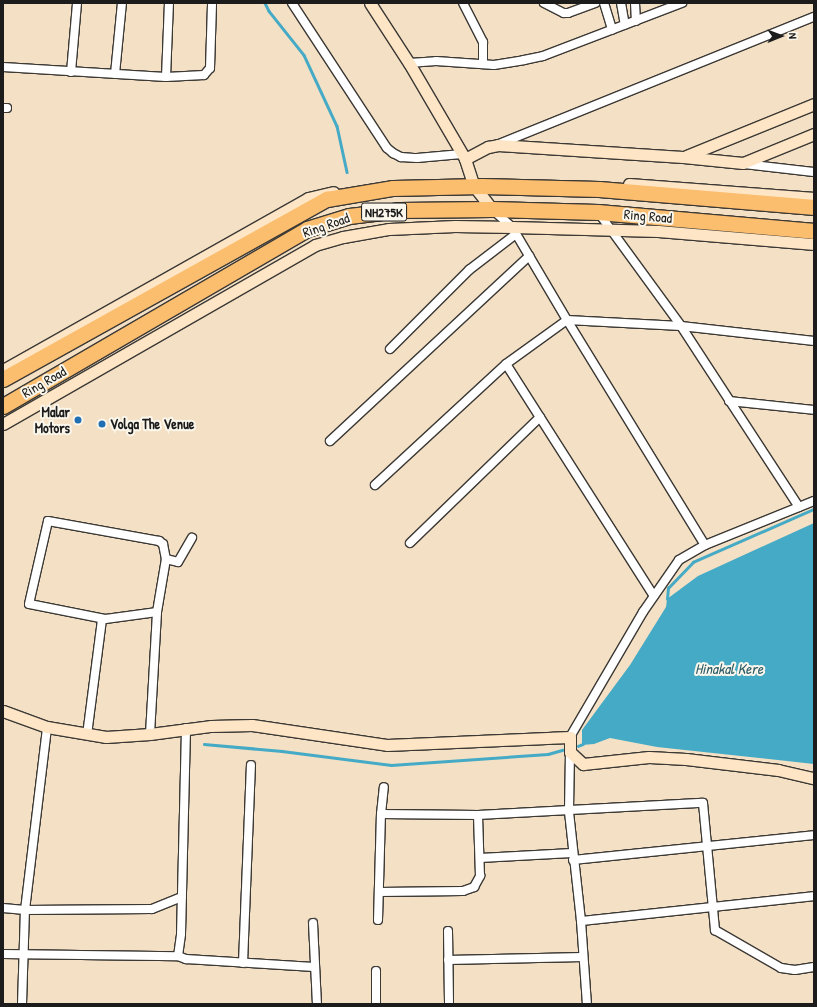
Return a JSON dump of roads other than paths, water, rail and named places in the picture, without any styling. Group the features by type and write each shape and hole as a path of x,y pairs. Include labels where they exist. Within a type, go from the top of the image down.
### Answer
{"highway":[{"name":"Ring Road","path":"3,379 327,199 393,188 473,183 599,189 814,207"},
{"name":"Ring Road","path":"3,406 307,229 349,216 399,210 492,209 598,212 814,231"}],"street":[{"path":"71,72 77,3"},
{"path":"116,74 122,3"},
{"path":"166,77 169,3"},
{"path":"3,67 166,77 198,76 207,72 210,68 212,3"},
{"path":"292,3 387,148 393,154 401,157 416,158 464,157 488,147 498,145 814,17"},
{"path":"370,3 409,63 464,157 473,183 492,209 514,230 567,320 705,545"},
{"path":"463,3 483,42 483,64"},
{"path":"544,3 568,13 595,3"},
{"path":"604,3 612,30"},
{"path":"621,3 624,25"},
{"path":"635,3 636,21"},
{"path":"409,63 436,61 494,65 543,56 677,4"},
{"path":"684,157 814,104"},
{"path":"743,164 814,134"},
{"path":"498,145 684,157 814,172"},
{"path":"3,370 308,198 343,190 401,182 583,182 661,186 814,198"},
{"path":"598,212 681,326 799,507"},
{"path":"3,424 315,245 343,237 389,230 455,226 514,230 610,229 814,244"},
{"path":"390,348 469,270 514,230"},
{"path":"330,441 529,256"},
{"path":"375,486 506,364 567,320 681,326 814,341"},
{"path":"506,364 654,596"},
{"path":"729,400 814,410"},
{"path":"410,543 540,417"},
{"path":"587,1004 569,812 570,738 654,596 679,560 705,545 814,501"},
{"path":"150,734 157,612 166,559 163,544 159,541 48,521 29,604 102,619 157,612"},
{"path":"166,559 178,562 192,538"},
{"path":"87,735 102,619"},
{"path":"3,711 47,727 87,735 106,737 150,734 186,728 252,725 387,745 570,738"},
{"path":"22,1004 25,910 47,727"},
{"path":"178,956 181,934 186,728"},
{"path":"570,752 583,764 649,757 686,759 778,770 814,778"},
{"path":"243,963 252,765"},
{"path":"378,920 381,814 384,787"},
{"path":"381,814 478,816 569,812 703,803 714,930 780,968 796,970 814,967"},
{"path":"379,892 463,891 474,887 480,876 478,816"},
{"path":"480,858 573,857 707,846 814,835"},
{"path":"580,921 814,896"},
{"path":"3,908 25,910 152,909 182,898"},
{"path":"312,922 317,1004"},
{"path":"448,931 449,1004"},
{"path":"3,954 23,953 178,956 186,959 314,967"},
{"path":"448,960 583,957"},
{"path":"376,971 376,1004"}],"water":[{"name":"Hinakal Kere","path":"814,523 814,764 657,747 610,738 594,744 582,745 582,730 630,665 666,607 667,599 698,576"}],"waterway":[{"path":"265,3 269,11 304,55 337,126 347,172"},
{"path":"667,599 668,588 693,562 814,509"},
{"path":"204,744 282,751 391,765 548,754 562,750"},
{"path":"578,746 583,744"}],"place":[{"name":"Malar Motors","path":"78,420"},
{"name":"Volga The Venue","path":"102,424"}]}
